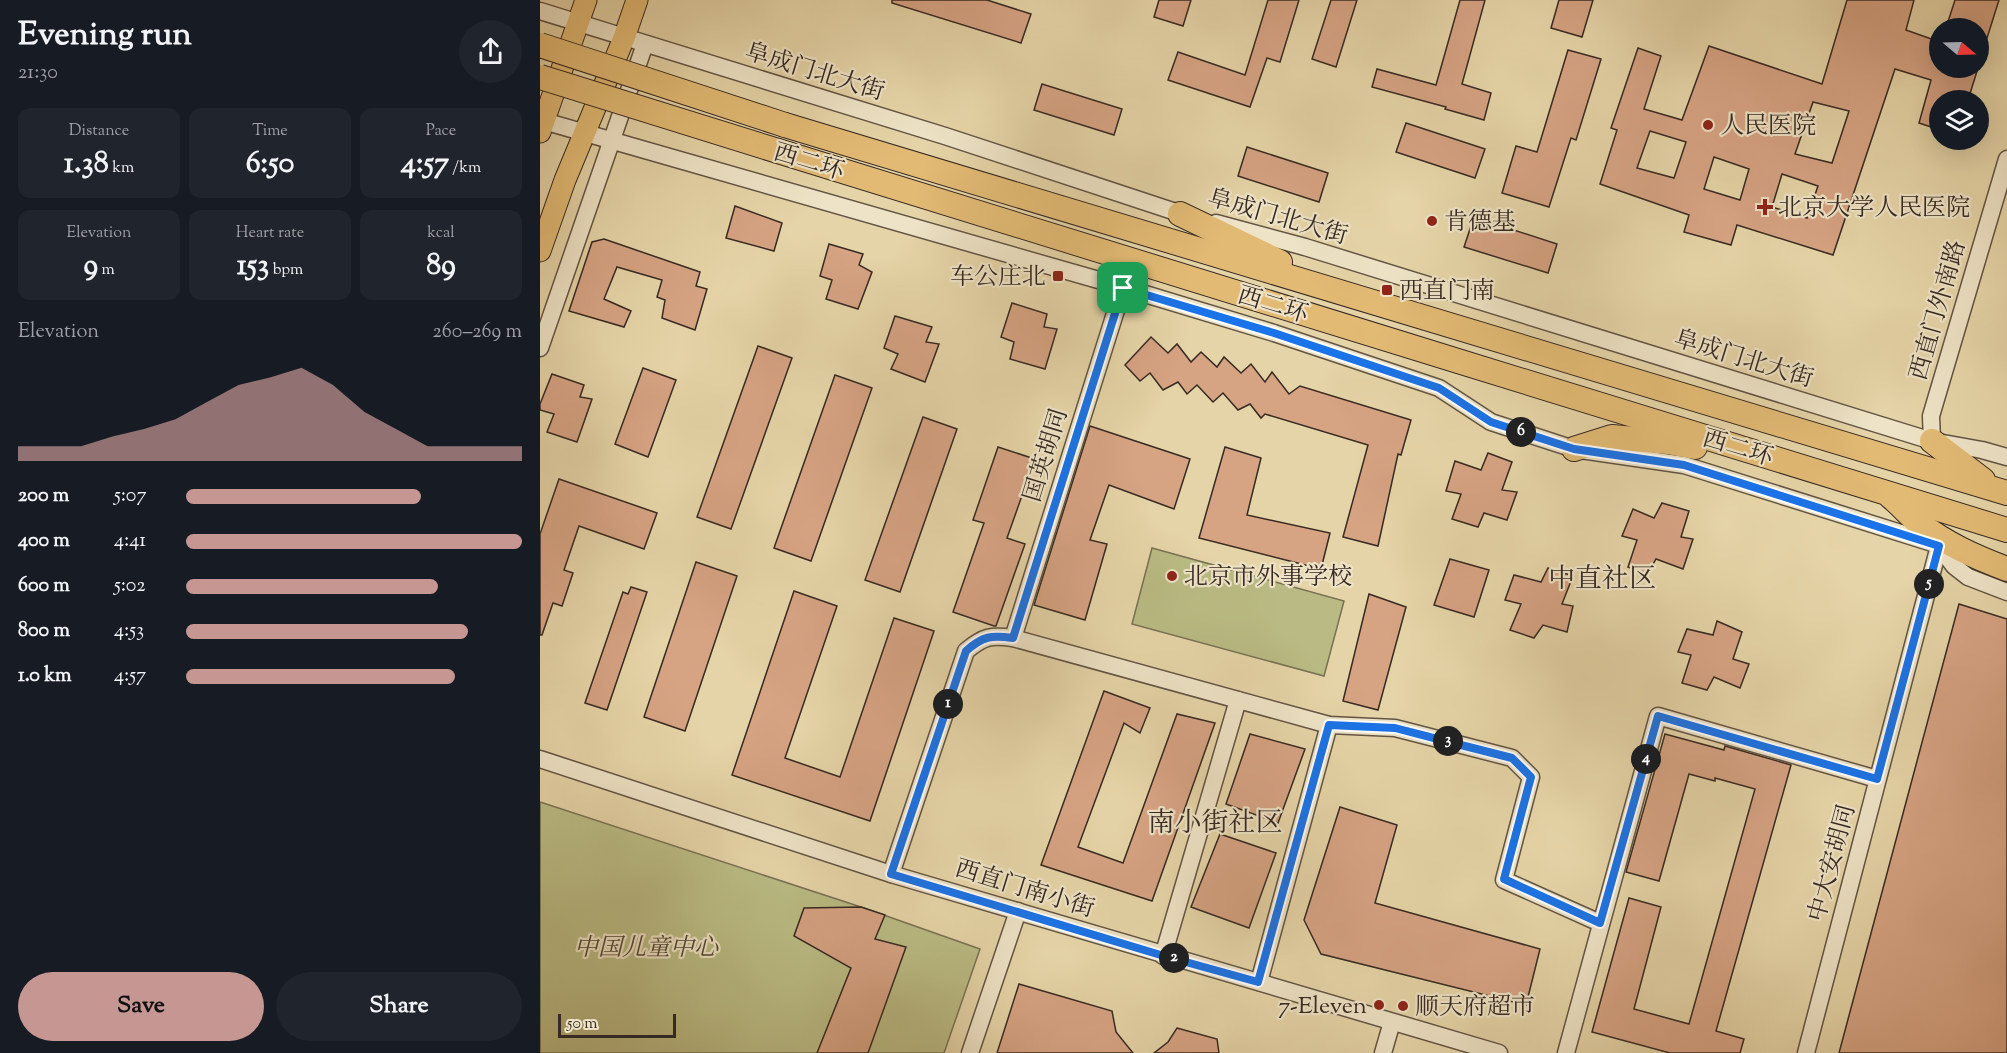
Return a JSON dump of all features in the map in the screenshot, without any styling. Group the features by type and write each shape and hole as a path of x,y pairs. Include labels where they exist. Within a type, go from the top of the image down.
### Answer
{"highway":[{"name":"西二环","path":"540,45 785,125 2001,491"},
{"name":"西二环","path":"540,77 2007,530"},
{"path":"1180,214 1347,295"},
{"path":"1574,449 1611,438 1668,442 1708,450 1750,449"},
{"path":"1932,441 2001,491"},
{"path":"1878,490 1891,497 1935,538 2007,569"}],"main road":[{"path":"542,124 586,0"},
{"path":"540,251 565,180 624,38 637,0"}],"street":[{"name":"阜成门北大街","path":"540,11 945,136 1180,214 1305,247 1932,441 2007,457"},
{"path":"540,348 645,44"},
{"path":"542,124 585,132 1274,333 1439,388 1491,422 1574,449 1684,465 1935,538 1954,566 1968,577 2007,592"},
{"name":"西直门外南路","path":"1932,441 1931,416 2007,159"},
{"name":"国英胡同","path":"1013,638 1123,288"},
{"name":"中大安胡同","path":"1806,1053 1877,779 1935,538"},
{"path":"891,874 966,651 976,642 991,635 1013,638 1329,725 1395,728 1512,758 1531,777 1504,879 1600,923"},
{"path":"1164,956 1238,700"},
{"path":"1566,1053 1658,716 1877,779"},
{"path":"1258,982 1329,725"},
{"name":"西直门南小街","path":"540,759 891,874 1499,1053"},
{"path":"970,1053 1018,911"},
{"path":"1383,1053 1392,1022"}],"green space":[{"path":"1152,548 1344,601 1324,676 1132,624"},
{"name":"中国儿童中心","path":"540,802 861,907 980,949 944,1053 540,1053"}],"building":[{"path":"892,0 987,0 1031,14 1021,43 892,3"},
{"path":"1159,0 1191,0 1183,26 1154,17"},
{"path":"1268,0 1299,0 1280,62 1267,58 1250,107 1168,80 1178,52 1245,75"},
{"path":"1331,0 1357,0 1336,67 1312,59"},
{"path":"1460,0 1485,0 1462,84 1491,93 1484,120 1372,87 1377,69 1436,85"},
{"path":"1559,0 1593,0 1582,37 1551,28"},
{"name":"人民医院","path":"1847,0 1914,0 1906,30 1929,38 1929,78 1975,78 1971,90 1929,90 1929,126 1919,123 1931,80 1895,69 1833,255 1737,225 1731,245 1684,232 1689,215 1600,184 1617,130 1611,128 1638,48 1661,56 1644,109 1682,120 1709,46 1822,84","holes":["1813,102 1849,111 1832,163 1795,154","1650,131 1686,142 1674,178 1637,168","1714,157 1749,169 1740,200 1704,189","1782,174 1818,186 1807,218 1772,207"]},
{"path":"1955,0 1999,0 1989,32 1989,18 1949,18"},
{"path":"1568,50 1601,59 1576,140 1571,138 1549,207 1502,193 1516,146 1537,152"},
{"path":"1042,84 1122,109 1114,135 1034,110"},
{"path":"1406,123 1485,149 1475,178 1396,152"},
{"path":"1247,147 1328,173 1319,202 1238,176"},
{"path":"735,206 782,223 774,251 726,238"},
{"path":"1474,217 1557,244 1548,273 1464,247"},
{"path":"604,239 700,272 696,286 707,289 695,330 662,318 665,300 657,297 662,280 617,267 604,299 631,311 624,327 569,311 592,242"},
{"path":"829,244 863,254 859,265 872,272 858,309 826,299 832,280 820,276"},
{"path":"1012,303 1047,314 1044,327 1057,329 1045,369 1010,359 1014,342 1001,337"},
{"path":"895,316 932,327 926,342 939,344 925,382 891,369 898,354 884,348"},
{"path":"1151,337 1168,353 1177,344 1191,362 1201,352 1217,367 1224,357 1241,373 1251,364 1265,382 1272,372 1289,394 1300,386 1411,420 1401,455 1398,454 1378,546 1343,537 1368,445 1265,414 1261,418 1250,404 1238,410 1223,393 1213,402 1197,385 1187,394 1178,382 1163,390 1150,373 1140,381 1125,365"},
{"path":"758,346 792,358 731,529 697,517"},
{"path":"643,368 676,380 648,457 615,444"},
{"path":"552,374 584,385 580,397 592,399 577,442 547,432 554,414 540,410 540,404"},
{"path":"835,375 872,388 811,561 774,548"},
{"path":"923,417 957,429 900,592 865,580"},
{"path":"1090,426 1190,459 1174,509 1109,485 1090,540 1107,544 1085,620 1034,605"},
{"path":"998,447 1035,459 1007,538 1025,544 996,626 994,626 953,612 984,523 973,520"},
{"path":"1225,447 1261,458 1247,515 1330,533 1321,569 1199,538"},
{"path":"1488,453 1512,462 1502,490 1517,492 1507,520 1484,513 1478,527 1452,519 1461,494 1446,491 1455,461 1481,470"},
{"path":"559,479 657,513 644,549 579,526 564,570 573,573 562,606 553,603 542,635 540,635 540,534"},
{"path":"1662,503 1689,511 1681,537 1693,539 1683,569 1656,559 1647,575 1628,567 1637,540 1622,536 1633,509 1654,518"},
{"path":"1450,559 1489,570 1474,617 1434,605"},
{"path":"696,562 737,576 685,731 644,717"},
{"path":"1548,568 1573,576 1562,604 1573,606 1567,632 1543,625 1534,638 1510,630 1521,604 1505,600 1514,575 1541,582"},
{"path":"631,587 647,592 607,710 585,703 623,592 628,594"},
{"path":"794,591 837,606 785,758 840,777 894,618 934,631 870,821 732,775"},
{"path":"1369,594 1406,607 1378,710 1343,701"},
{"path":"1959,604 2007,619 2007,1053 1839,1053"},
{"path":"1717,621 1742,632 1733,659 1749,664 1740,688 1714,677 1707,690 1682,683 1691,655 1678,652 1687,629 1713,635"},
{"path":"1104,691 1150,708 1140,733 1124,723 1078,847 1123,863 1177,714 1215,723 1152,901 1041,865"},
{"path":"1250,734 1305,749 1278,823 1226,804"},
{"path":"1665,734 1724,750 1725,746 1791,765 1716,1031 1744,1039 1740,1053 1670,1053 1592,1032 1629,898 1661,907 1634,1009 1689,1024 1755,789 1715,778 1715,781 1689,774 1659,881 1626,872"},
{"path":"1340,807 1397,825 1375,903 1540,949 1526,1005 1321,954 1304,920"},
{"path":"1220,834 1276,853 1249,928 1191,907"},
{"path":"861,907 885,915 875,939 906,947 868,1053 817,1053 851,968 794,936 804,908"},
{"path":"1019,984 1112,1011 1116,1032 1133,1053 997,1053"},
{"path":"1177,1028 1217,1039 1219,1053 1154,1053 1168,1042"}],"place":[{"name":"人民医院","path":"1708,125"},
{"name":"北京大学人民医院","path":"1765,207"},
{"name":"肯德基","path":"1432,221"},
{"name":"车公庄北","path":"1058,276"},
{"name":"西直门南","path":"1387,290"},
{"name":"北京市外事学校","path":"1172,576"},
{"name":"7-Eleven","path":"1379,1005"},
{"name":"顺天府超市","path":"1403,1006"}],"district":[{"name":"中直社区","path":"1602,578"},
{"name":"南小街社区","path":"1215,822"}],"route":[{"path":"1123,288 1274,333 1439,388 1491,422 1574,449 1684,465 1939,546 1877,779 1658,716 1600,923 1504,879 1531,777 1512,758 1395,728 1329,725 1258,982 891,874 966,651 976,642 991,635 1013,638 1123,288"}]}
